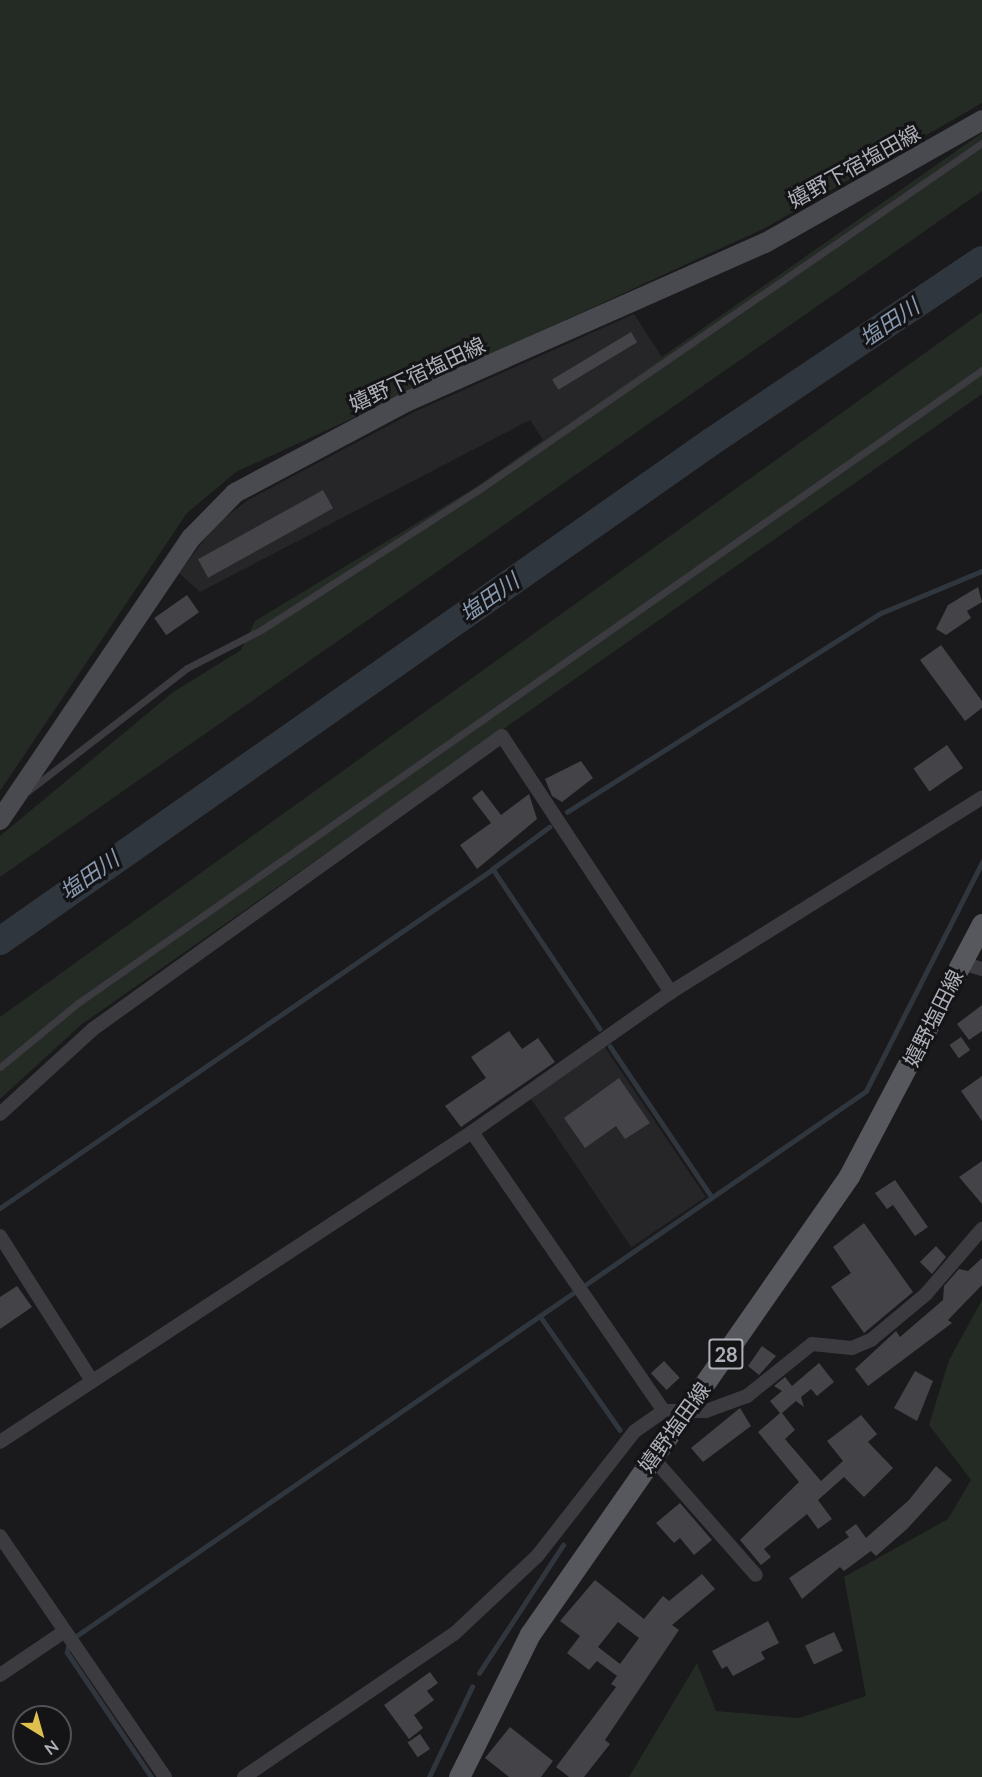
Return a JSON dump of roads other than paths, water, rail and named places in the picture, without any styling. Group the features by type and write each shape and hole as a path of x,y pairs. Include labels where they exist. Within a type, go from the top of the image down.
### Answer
{"main road":[{"name":"嬉野下宿塩田線","path":"0,820 21,795 68,717 191,538 235,493 408,401 765,243 982,120"},
{"name":"嬉野塩田線","path":"459,1777 530,1634 652,1457 674,1412 849,1176 982,924"}],"street":[{"path":"0,1114 93,1029 502,736 671,992"},
{"path":"0,1442 90,1378 472,1132 671,992 982,798"},
{"path":"962,963 982,969"},
{"path":"472,1132 674,1412"},
{"path":"244,1777 454,1634 538,1555 635,1431 674,1412 706,1411 747,1396 812,1344 852,1348 871,1340 926,1294 982,1229"},
{"path":"0,1236 90,1378"},
{"path":"652,1457 756,1575"},
{"path":"0,1536 165,1777"},
{"path":"0,1675 66,1633"}],"lane":[{"path":"21,795 80,756 187,668 261,630 477,491 982,143"},
{"path":"0,1067 78,1003 982,370"}],"waterway":[{"name":"塩田川","path":"0,941 711,442 982,260"},
{"path":"567,812 881,613 982,571"},
{"path":"550,827 493,869 600,1029"},
{"path":"585,1285 866,1091 982,862"},
{"path":"0,1208 493,869"},
{"path":"610,1046 712,1197"},
{"path":"151,1777 67,1653 69,1641 573,1293"},
{"path":"540,1316 620,1430"},
{"path":"479,1673 563,1545"},
{"path":"429,1777 472,1687"}]}
